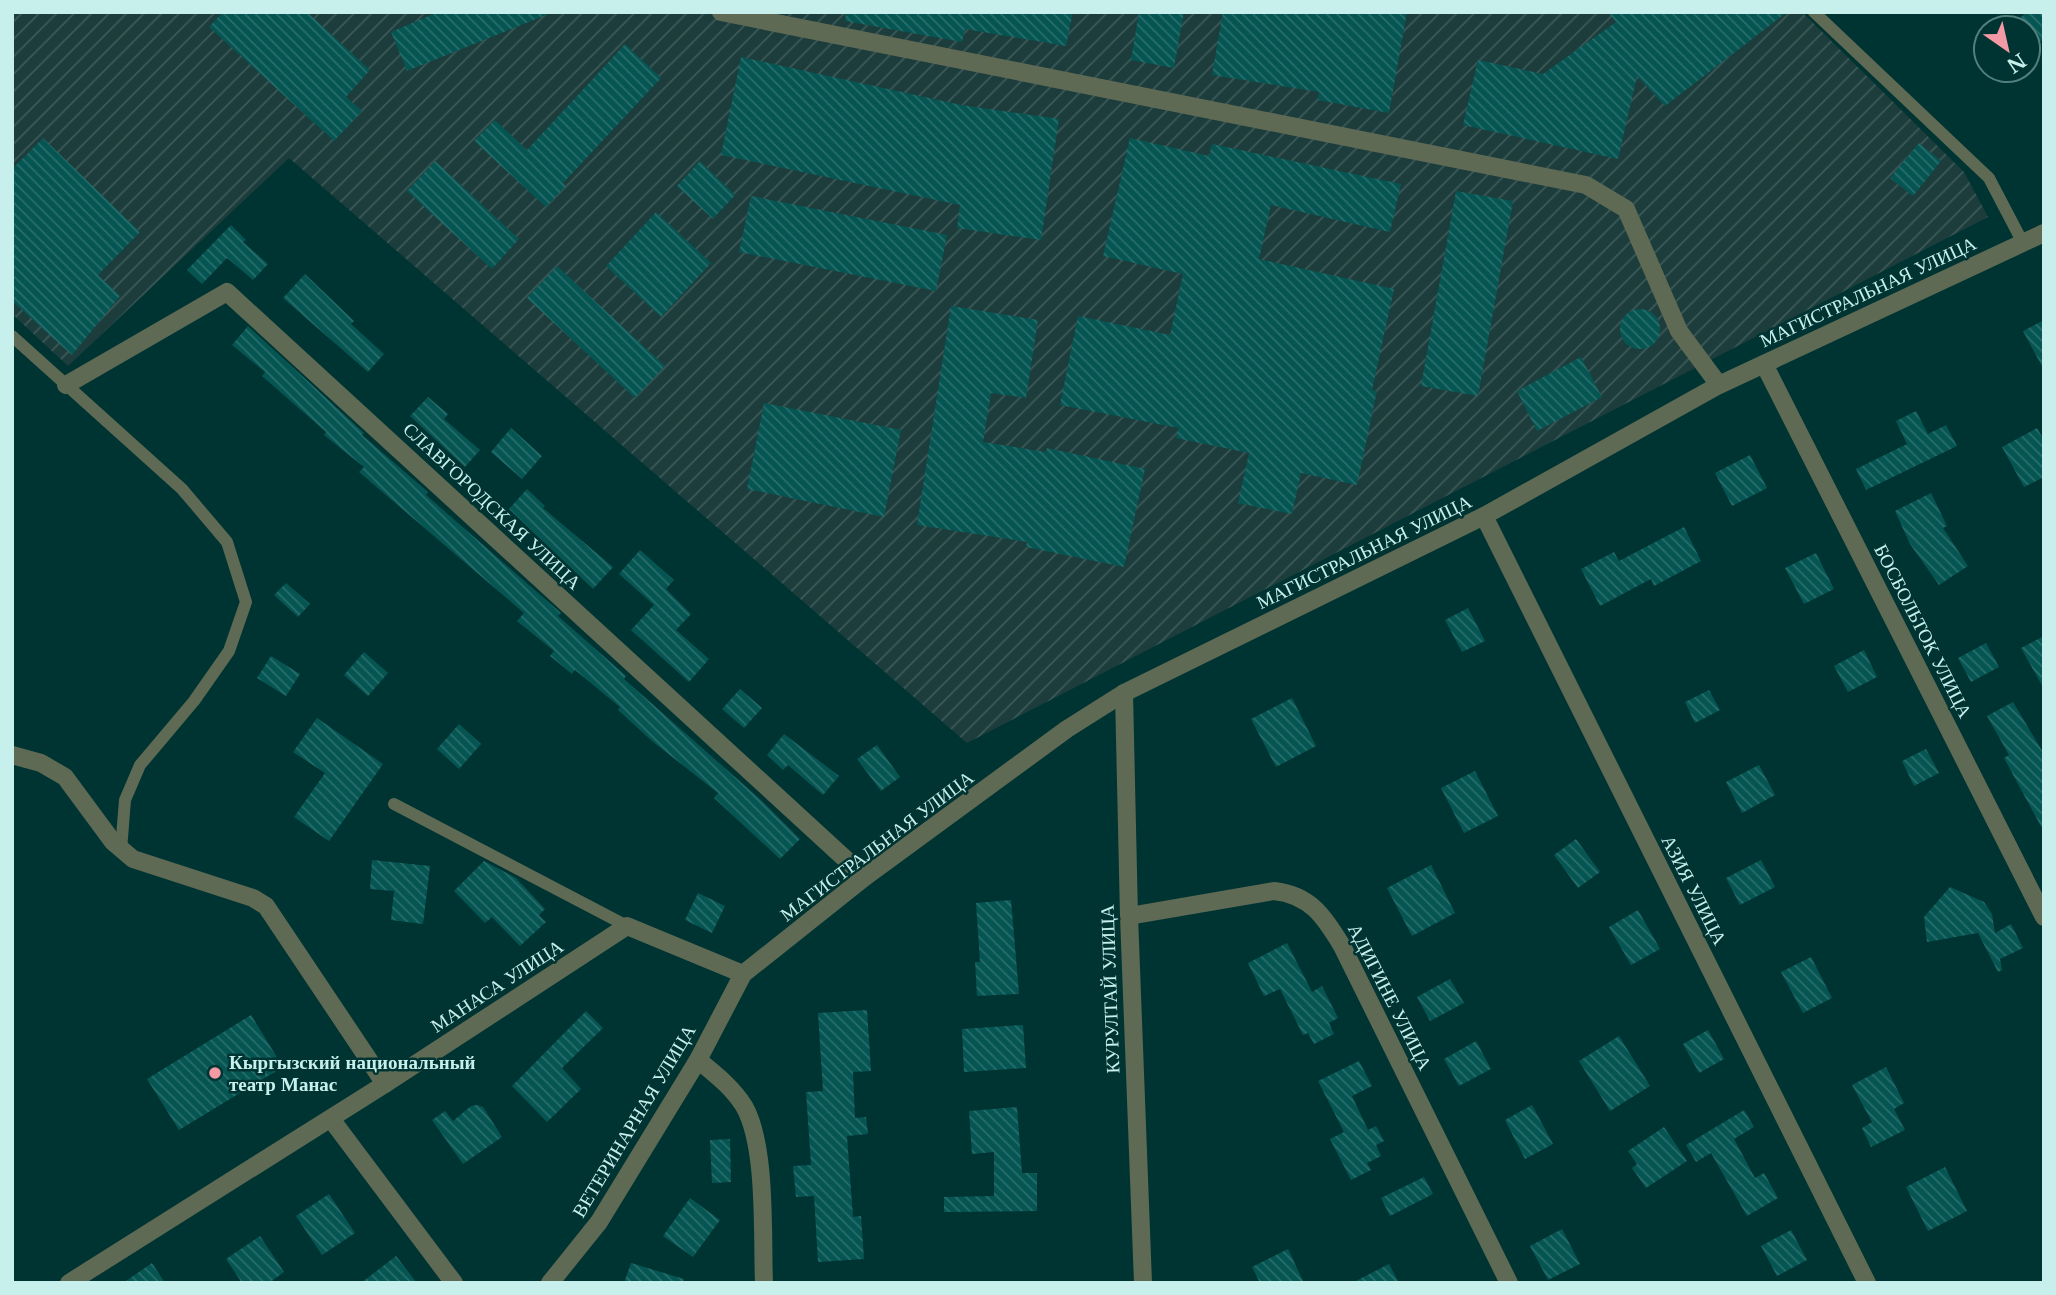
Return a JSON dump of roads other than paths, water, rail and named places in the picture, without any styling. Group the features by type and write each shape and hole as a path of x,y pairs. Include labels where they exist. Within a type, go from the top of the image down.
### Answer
{"street":[{"path":"721,12 1586,185 1626,209 1679,331 1719,384"},
{"name":"МАГИСТРАЛЬНАЯ УЛИЦА","path":"743,974 865,877 1067,729 1124,693 1485,516 1719,384 2044,233"},
{"name":"СЛАВГОРОДСКАЯ УЛИЦА","path":"66,384 227,292 865,877"},
{"name":"БОСБОЛЬТОК УЛИЦА","path":"1764,364 2044,917"},
{"name":"АЗИЯ УЛИЦА","path":"1485,516 1867,1283"},
{"name":"КУРУЛТАЙ УЛИЦА","path":"1124,693 1129,916 1143,1283"},
{"path":"12,755 41,764 65,777 121,850 132,859 253,898 265,906 385,1084"},
{"name":"АДИГИНЕ УЛИЦА","path":"1129,916 1274,891 1293,893 1309,901 1326,919 1342,946 1509,1283"},
{"path":"627,926 743,974"},
{"name":"МАНАСА УЛИЦА","path":"69,1283 331,1119 627,926"},
{"name":"ВЕТЕРИНАРНАЯ УЛИЦА","path":"550,1283 600,1222 698,1060 743,974"},
{"path":"698,1060 727,1085 744,1106 753,1127 758,1154 764,1283"},
{"path":"331,1119 454,1283"}],"lane":[{"path":"1814,12 1989,178 2023,243"},
{"path":"12,336 183,489 227,541 246,601 229,651 194,701 140,765 125,800 121,850"},
{"path":"394,804 627,926"}],"place":[{"name":"Кыргызский национальный театр Манас","path":"215,1073"}]}
